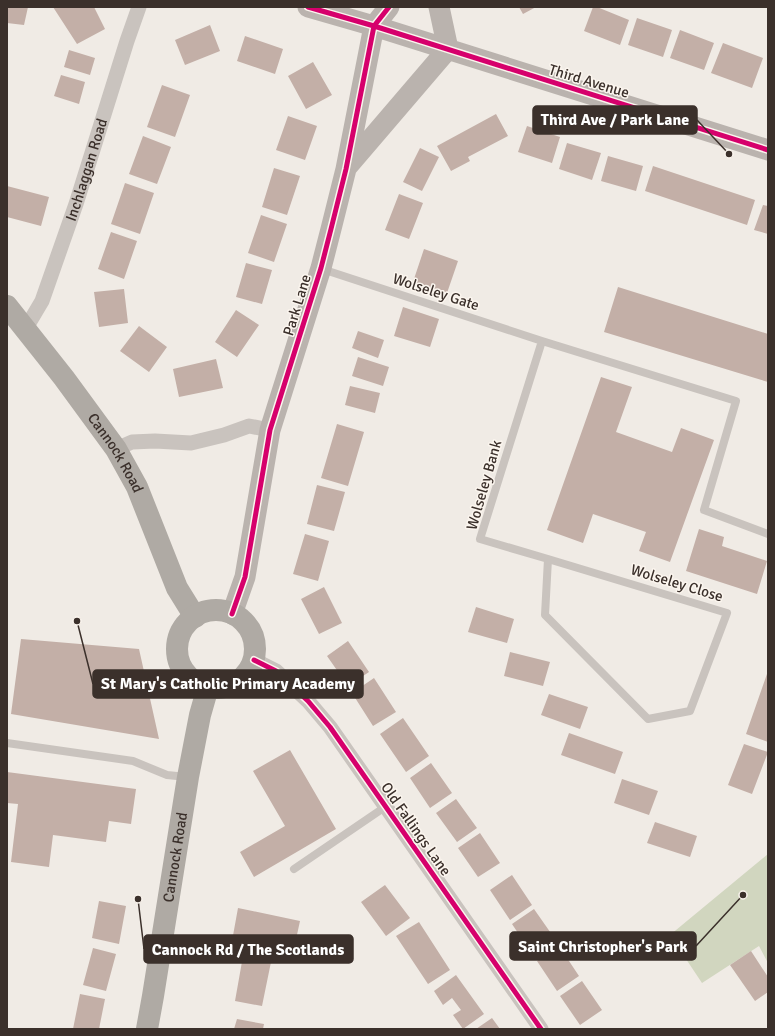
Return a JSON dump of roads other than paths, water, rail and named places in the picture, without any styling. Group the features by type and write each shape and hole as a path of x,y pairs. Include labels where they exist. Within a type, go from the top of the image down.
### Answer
{"highway":[{"name":"Cannock Road","path":"7,306 26,328 116,450 137,488 177,588 195,617"},
{"path":"213,610 232,614 244,622 252,633 255,646 254,660 246,675 233,684 218,688 202,686 189,677 178,657 178,650 184,628 195,617 213,610"},
{"name":"Cannock Road","path":"147,1029 188,777 200,715 208,687"}],"street":[{"name":"Inchlaggan Road","path":"26,328 42,301 58,256 139,7"},
{"name":"Third Avenue","path":"308,7 448,49 768,150"},
{"name":"Park Lane","path":"232,614 245,577 270,430 321,268 346,169 374,26 389,7"},
{"path":"439,7 448,49"},
{"name":"Park Lane","path":"346,169 448,49"},
{"path":"116,450 132,442 155,441 191,443 224,435 249,426 270,430"},
{"name":"Old Fallings Lane","path":"254,660 276,671 308,701 330,727 541,1029"}],"lane":[{"name":"Wolseley Gate","path":"321,268 542,341 736,401 704,510 768,534"},
{"name":"Wolseley Bank","path":"542,341 480,539 548,559"},
{"name":"Wolseley Close","path":"548,559 727,613 690,710 648,719 545,615 548,559"},
{"path":"7,743 133,761 167,775 188,777"},
{"path":"294,869 385,807"}],"place":[{"name":"Third Ave / Park Lane","path":"729,154"},
{"name":"St Mary's Catholic Primary Academy","path":"77,621"},
{"name":"Saint Christopher's Park","path":"743,895"},
{"name":"Cannock Rd / The Scotlands","path":"138,899"}]}
